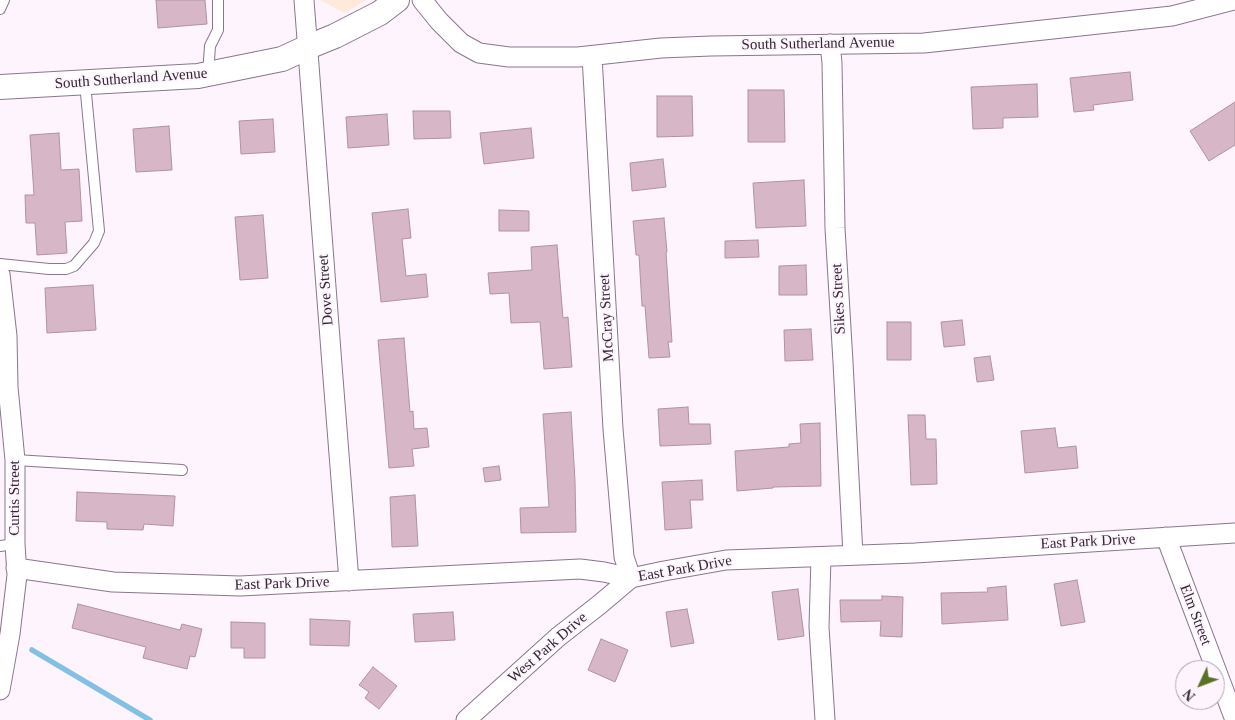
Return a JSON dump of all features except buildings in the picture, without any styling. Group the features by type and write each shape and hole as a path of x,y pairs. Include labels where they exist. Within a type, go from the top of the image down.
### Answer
{"street":[{"name":"Dove Street","path":"304,0 349,581"},
{"name":"South Sutherland Avenue","path":"0,87 198,76 282,59 335,36 380,13 397,0"},
{"name":"South Sutherland Avenue","path":"422,0 439,21 461,43 480,53 509,56 578,58 661,48 924,42 1172,16 1234,0"},
{"name":"Sikes Street","path":"830,44 835,228 852,555"},
{"name":"McCray Street","path":"592,56 613,429 624,557 631,578"},
{"name":"Curtis Street","path":"0,274 15,460 7,545 17,575 10,634 0,690"},
{"name":"East Park Drive","path":"16,568 113,582 240,586 580,569 631,578 726,560 821,557 1235,533"},
{"name":"Elm Street","path":"1166,537 1235,720"},
{"path":"821,557 818,627 826,720"},
{"name":"West Park Drive","path":"466,720 558,637 631,578"}],"lane":[{"path":"0,9 4,0"},
{"path":"208,74 210,46 218,30 218,0"},
{"path":"0,264 49,269 66,268 74,266 94,243 99,231 85,83"},
{"path":"15,460 182,470"}],"shaded area":[{"path":"320,0 366,0 345,13"}],"waterway":[{"path":"32,650 150,720"}]}
